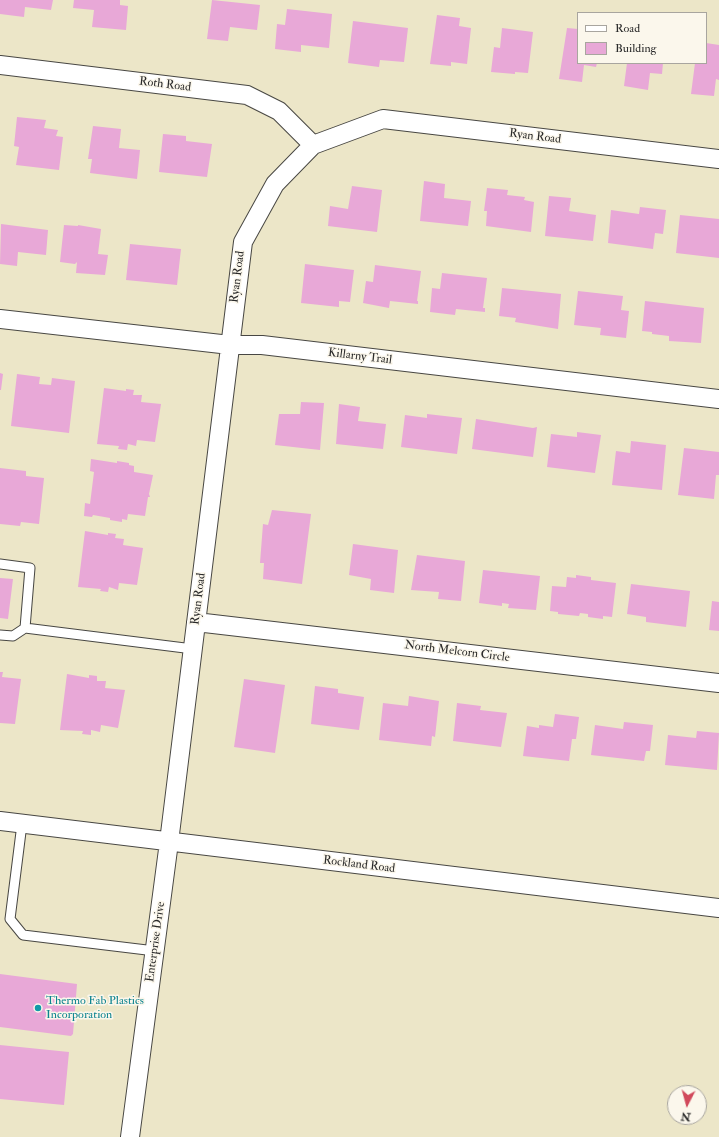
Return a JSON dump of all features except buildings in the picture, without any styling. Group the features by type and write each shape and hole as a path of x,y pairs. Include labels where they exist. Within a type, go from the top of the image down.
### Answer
{"street":[{"name":"Roth Road","path":"0,64 247,95 279,111 313,145"},
{"name":"Ryan Road","path":"169,842 243,242 275,184 313,145 383,118 719,159"},
{"name":"Killarny Trail","path":"0,319 230,345 262,345 719,399"},
{"name":"North Melcorn Circle","path":"196,622 719,683"},
{"name":"Rockland Road","path":"0,822 719,908"},
{"name":"Enterprise Drive","path":"130,1137 169,842"}],"lane":[{"path":"0,564 30,568 25,628"},
{"path":"0,635 13,636 25,628 193,649"},
{"path":"22,824 10,919 23,935 155,951"}],"place":[{"name":"Thermo Fab Plastics Incorporation","path":"38,1008"}]}
